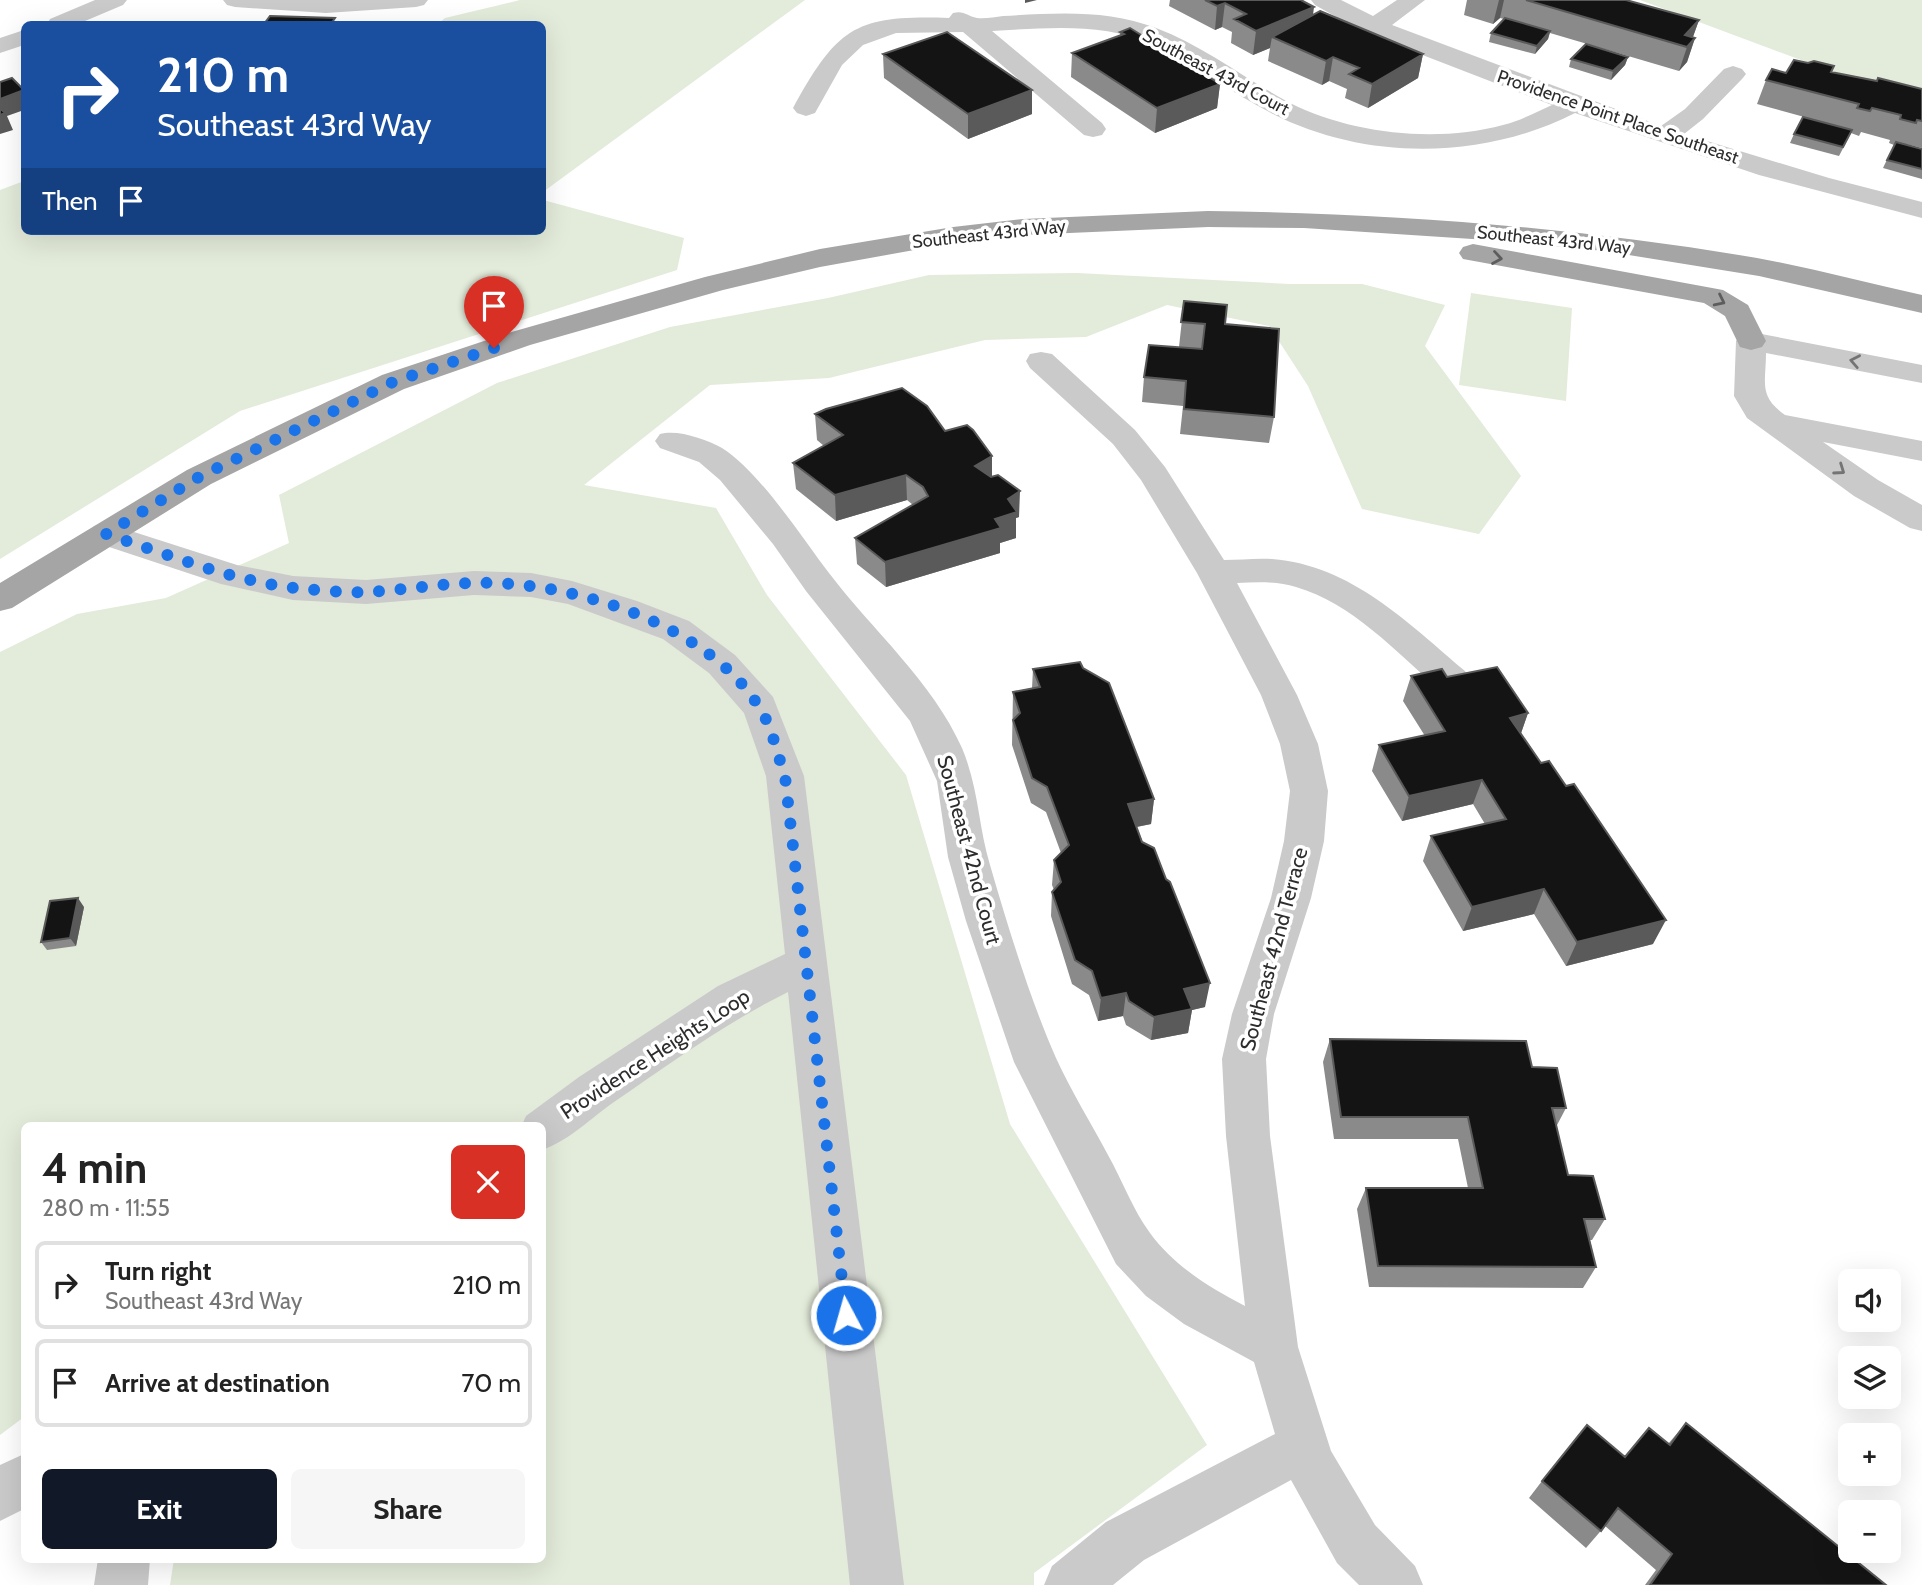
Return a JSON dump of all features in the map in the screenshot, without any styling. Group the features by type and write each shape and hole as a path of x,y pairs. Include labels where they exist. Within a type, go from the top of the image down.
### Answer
{"main road":[{"name":"Southeast 43rd Way","path":"0,598 199,477 393,382 519,339 728,280 820,258 927,239 1023,227 1208,219 1304,220 1410,226 1617,245 1759,267 1922,304"},
{"path":"1410,226 1440,242 1479,255 1713,296 1738,311 1751,341"}],"street":[{"path":"66,21 115,0"},
{"path":"235,0 272,5 334,6 416,0"},
{"path":"940,0 1093,129"},
{"path":"1115,0 1123,26"},
{"name":"Providence Point Place Southeast","path":"1323,0 1372,27 1573,104 1826,186 1922,210"},
{"path":"1372,27 1413,0"},
{"name":"Southeast 43rd Court","path":"806,108 841,50 860,36 883,27 1069,19 1097,20 1156,37 1293,114 1321,125 1353,132 1419,140 1472,138 1506,132 1573,104"},
{"path":"0,46 21,38"},
{"path":"1666,135 1693,114 1733,74"},
{"path":"1922,374 1751,341 1750,396 1758,411 1872,492 1922,520"},
{"name":"Southeast 42nd Terrace","path":"1041,361 1124,437 1153,474 1214,572 1279,695 1299,744 1309,791 1304,841 1291,898 1253,1014 1244,1059 1248,1136 1274,1347 1309,1462 1356,1544 1396,1585"},
{"path":"1773,423 1922,451"},
{"name":"Southeast 42nd Court","path":"671,442 709,455 731,473 785,536 818,583 925,713 956,781 968,857 986,921 1037,1062 1133,1248 1163,1280 1201,1308 1274,1347"},
{"path":"106,534 233,576 293,588 366,592 474,583 531,585 572,593 676,630 722,664 760,707 785,776 877,1585"},
{"path":"1214,572 1276,571 1309,579 1335,590 1366,609 1452,680"},
{"name":"Providence Heights Loop","path":"546,1127 733,999 807,963"},
{"path":"1071,1585 1125,1541 1304,1446"},
{"path":"0,1495 21,1482"},
{"path":"121,1585 124,1563"}],"green space":[{"path":"520,0 805,0 546,190 546,21 442,21"},
{"path":"1640,0 1922,0 1922,105"},
{"path":"21,182 21,235 546,235 546,201 684,238 677,270 240,411 0,559 0,190"},
{"path":"1077,273 1289,284 1362,284 1445,305 1425,346 1521,476 1479,534 1362,509 1308,386 1269,326 1167,305 1086,337 985,340 829,378 710,385 584,485 716,508 767,595 906,775 1010,1124 1207,1445 1034,1573 1034,1585 170,1585 173,1563 546,1563 546,1122 21,1122 21,1419 0,1435 0,652 77,614 166,598 289,543 279,495 497,383 670,327 828,298 929,275"},
{"path":"1471,293 1572,308 1566,401 1459,385"}],"building":[{"path":"1205,0 1301,0 1314,7 1256,31 1234,19 1246,14 1225,3 1217,6"},
{"path":"1526,0 1626,0 1699,20 1685,35 1695,38 1687,47"},
{"path":"1320,11 1423,54 1372,84 1349,74 1359,68 1333,57 1326,61 1272,37"},
{"path":"270,16 335,18 333,21 266,21"},
{"path":"1505,18 1550,31 1537,46 1491,33"},
{"path":"1130,28 1220,84 1157,108 1072,53 1124,34 1120,32"},
{"path":"947,32 1032,90 968,114 883,54"},
{"path":"1586,44 1628,57 1613,71 1571,59"},
{"path":"1794,60 1834,66 1831,72 1877,81 1878,78 1922,89 1922,121 1917,120 1916,123 1900,119 1901,115 1872,108 1870,111 1857,108 1859,104 1766,80 1772,69 1786,73"},
{"path":"12,78 21,87 21,91 0,99 0,82"},
{"path":"1803,117 1852,130 1843,147 1794,134"},
{"path":"1896,142 1922,149 1922,169 1887,160"},
{"path":"1184,301 1227,305 1225,324 1279,329 1274,417 1184,409 1186,381 1144,377 1149,345 1202,349 1205,324 1181,322"},
{"path":"902,388 927,406 945,431 967,425 973,430 992,456 975,466 991,477 998,475 1020,491 1008,499 1017,512 995,519 1001,528 885,562 855,538 928,496 923,487 906,475 835,495 793,463 843,435 815,414"},
{"path":"1080,662 1083,668 1109,683 1154,799 1128,804 1142,842 1154,848 1166,879 1170,882 1210,983 1184,989 1192,1009 1154,1017 1129,1001 1126,993 1101,998 1092,971 1075,960 1052,892 1061,882 1054,860 1069,845 1047,787 1032,778 1013,720 1020,713 1013,692 1040,687 1033,669"},
{"path":"1497,667 1528,713 1510,718 1541,763 1549,761 1566,786 1574,784 1666,920 1577,942 1544,889 1472,907 1431,836 1506,819 1482,780 1409,796 1379,745 1445,731 1411,676 1442,669 1447,677"},
{"path":"78,898 70,938 41,942 50,901"},
{"path":"1330,1039 1526,1041 1532,1067 1557,1068 1566,1108 1552,1108 1568,1175 1593,1176 1605,1219 1584,1219 1596,1267 1378,1266 1366,1188 1483,1188 1468,1117 1341,1117"},
{"path":"1686,1423 1838,1546 1838,1563 1859,1563 1886,1585 1650,1585 1672,1554 1618,1508 1601,1531 1542,1481 1587,1425 1625,1457 1649,1428 1670,1445"}],"route":[{"path":"494,348 393,382 199,477 106,534 233,576 293,588 366,592 474,583 531,585 572,593 676,630 722,664 760,707 785,776 846,1315"}]}
